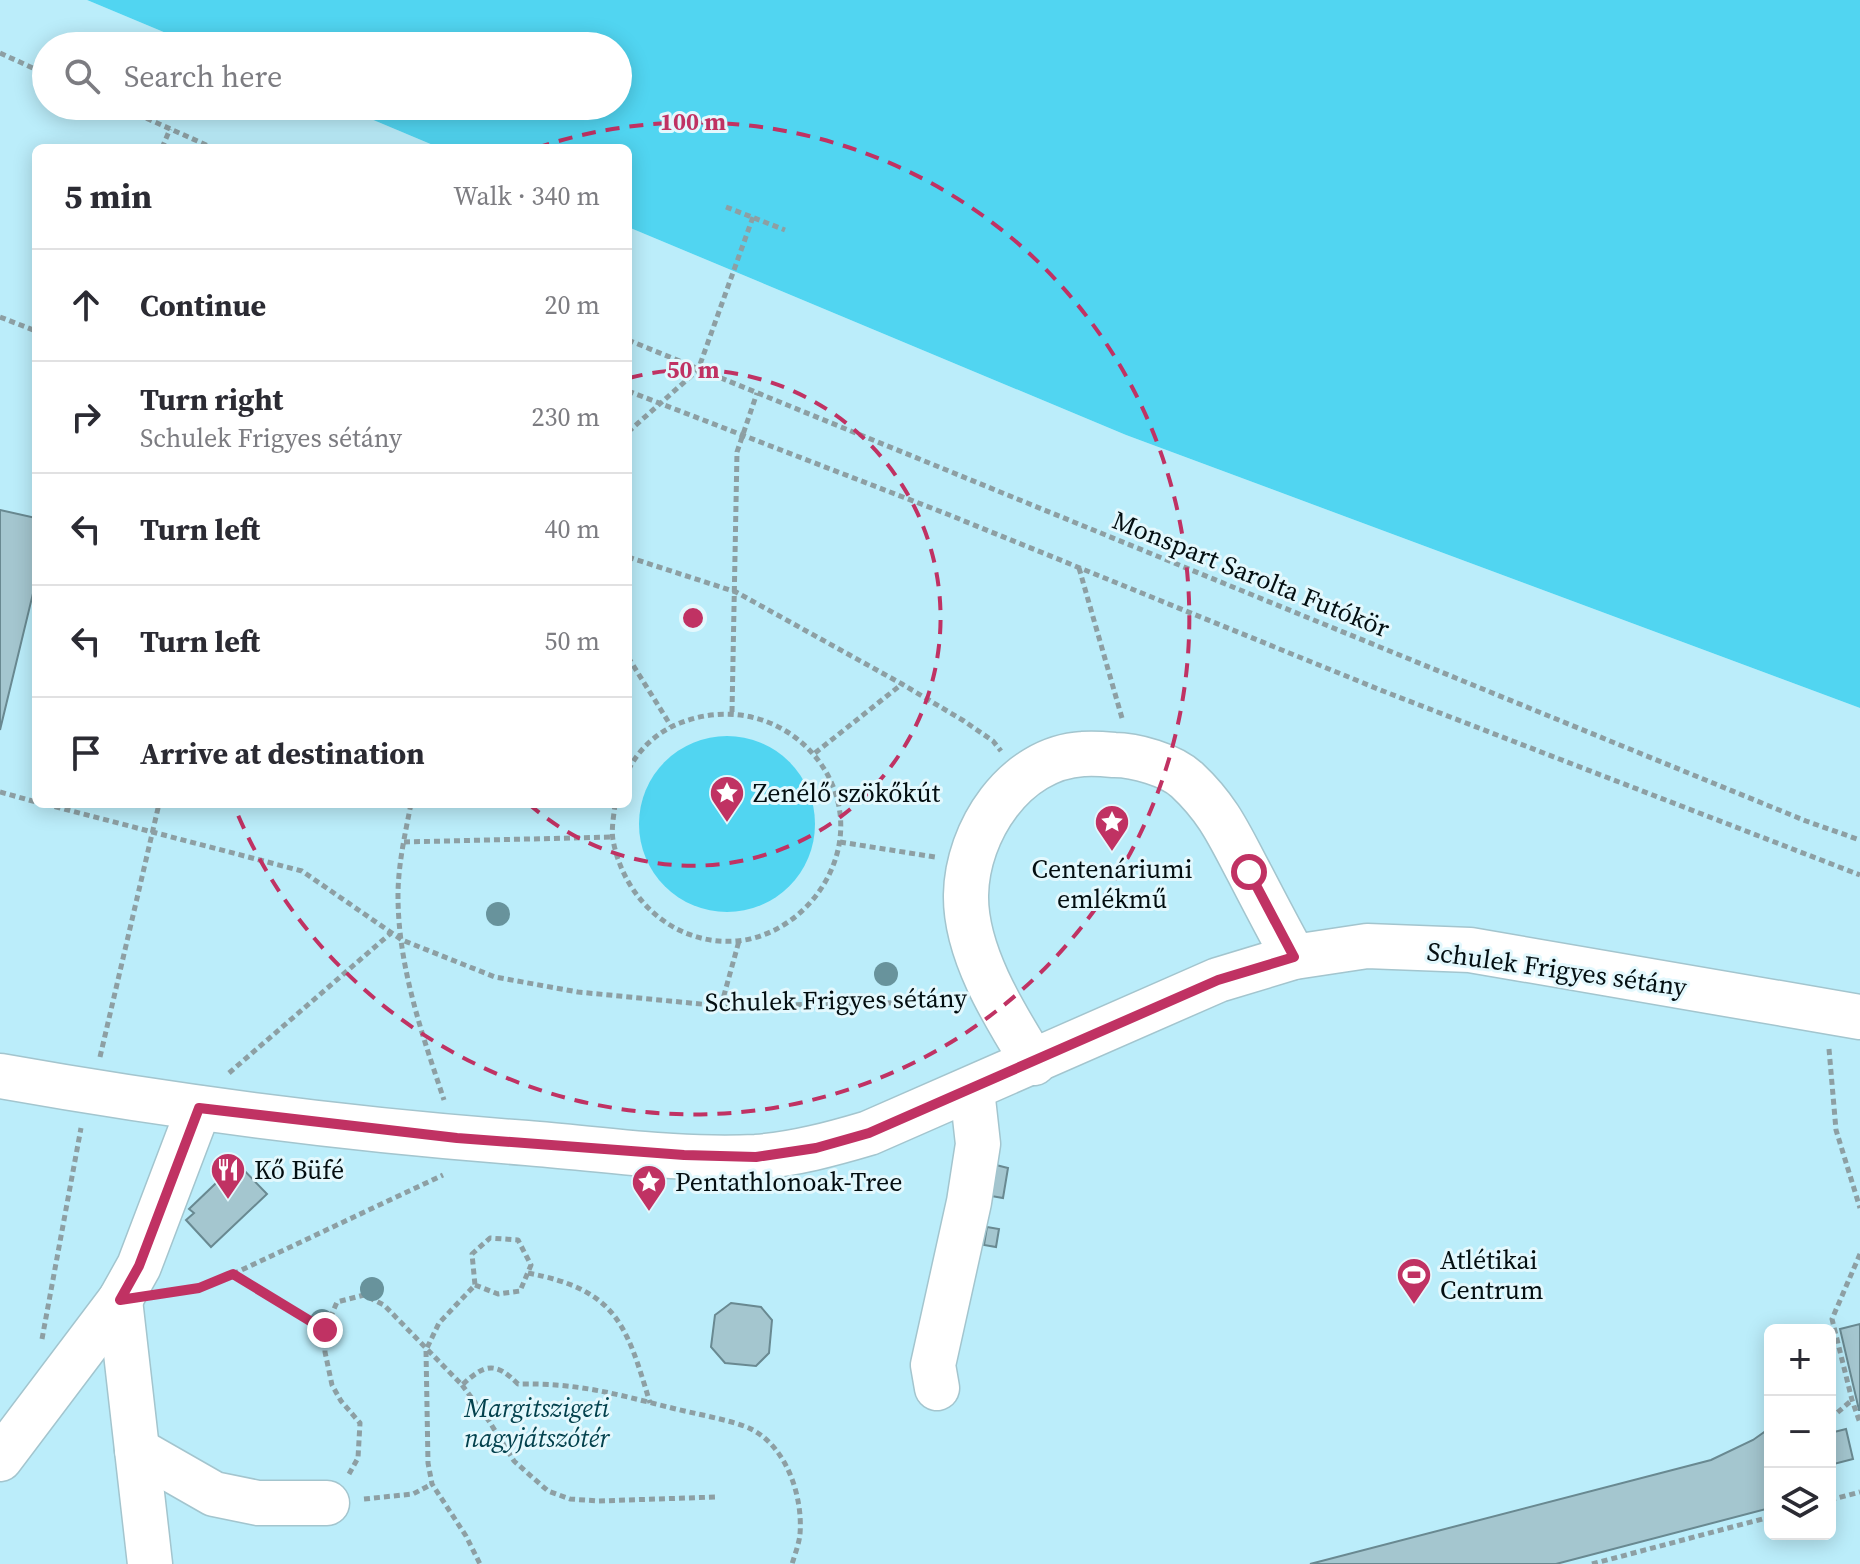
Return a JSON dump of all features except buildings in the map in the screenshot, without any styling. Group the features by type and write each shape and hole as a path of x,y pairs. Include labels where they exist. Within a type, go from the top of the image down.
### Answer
{"street":[{"path":"1034,1063 993,996 972,935 966,899 968,862 988,815 1023,777 1051,762 1081,754 1135,755 1185,778 1221,818 1294,957"},
{"name":"Schulek Frigyes sétány","path":"0,1076 454,1154 756,1157 816,1148 869,1133 1218,980 1294,957 1367,946 1470,950 1844,1029"},
{"path":"937,1388 933,1365 969,1202 978,1144 972,1090"},
{"path":"0,1459 120,1300 139,1266 199,1108"},
{"path":"120,1300 150,1564"},
{"path":"137,1450 214,1494 258,1503 327,1503"}],"path":[{"path":"0,53 32,68"},
{"path":"150,120 204,144"},
{"path":"164,144 170,129"},
{"path":"726,207 785,230"},
{"path":"632,429 698,370 753,217"},
{"path":"0,317 32,329"},
{"name":"Monspart Sarolta Futókör","path":"632,342 1403,659 1860,840"},
{"path":"632,393 1383,691 1860,875"},
{"path":"732,712 737,452 757,393"},
{"path":"632,558 736,592 902,684 993,741 1010,762"},
{"path":"1079,568 1124,724"},
{"path":"632,663 671,726"},
{"path":"815,753 902,684"},
{"path":"615,808 612,837 622,872 641,903 669,926 703,939 739,941 775,931 807,909 829,879 840,842 840,811 831,780 815,753 778,724 732,712 700,715 671,726 632,758"},
{"path":"0,792 32,801"},
{"name":"Schulek Frigyes sétány","path":"60,808 302,871 402,940 495,977 578,992 721,1006 888,1003 993,996"},
{"path":"120,1300 199,1288 233,1274 454,1154 412,998 402,940 398,896 410,808"},
{"path":"404,842 612,837"},
{"path":"840,842 968,862"},
{"path":"199,1108 220,1081 391,933"},
{"path":"721,1006 739,941"},
{"path":"1844,1029 1836,1130 1860,1208"},
{"path":"475,1285 498,1294 520,1291 531,1265 518,1240 490,1238 472,1254 475,1285 439,1323 426,1350 428,1463 432,1484 466,1536 480,1564"},
{"path":"1860,1254 1832,1319 1860,1423"},
{"path":"528,1273 560,1279 585,1289 601,1301 622,1327 636,1354 650,1403"},
{"path":"233,1274 325,1330"},
{"path":"327,1503 345,1482 358,1458 361,1435 360,1423 332,1385 325,1352 325,1330 337,1302 364,1295 384,1305 462,1385 514,1461 548,1491 570,1499 598,1501 716,1497"},
{"path":"462,1385 482,1368 494,1368 502,1370 518,1384 556,1383 599,1388 751,1429 772,1446 791,1475 800,1514 800,1538 792,1564"},
{"path":"1836,1414 1852,1400"},
{"path":"327,1503 413,1494 432,1484"},
{"path":"1836,1498 1860,1492"},
{"path":"1592,1564 1764,1519"}],"green space":[{"name":"Margitszigeti nagyjátszótér","path":"0,0 87,0 164,32 32,32 32,120 373,120 430,144 32,144 32,808 632,808 632,229 1126,435 1860,708 1860,1564 0,1564"}],"water":[{"path":"87,0 1860,0 1860,708 1126,435 632,229 632,144 430,144 373,120 632,120 632,32 164,32"},
{"name":"Zenélő szökőkút","path":"727,736 761,743 789,762 808,790 815,824 808,858 789,886 761,905 727,912 693,905 665,886 646,858 639,824 646,790 665,762 693,743"}],"place":[{"name":"Zenélő szökőkút","path":"727,824"},
{"name":"Centenáriumi emlékmű","path":"1112,853"},
{"name":"Kő Büfé","path":"228,1201"},
{"name":"Pentathlonoak-Tree","path":"649,1213"},
{"name":"Atlétikai Centrum","path":"1414,1306"}],"route":[{"path":"325,1330 233,1274 199,1288 120,1300 139,1266 199,1108 457,1138 684,1155 756,1157 816,1148 869,1133 1218,980 1294,957 1249,872"}]}
